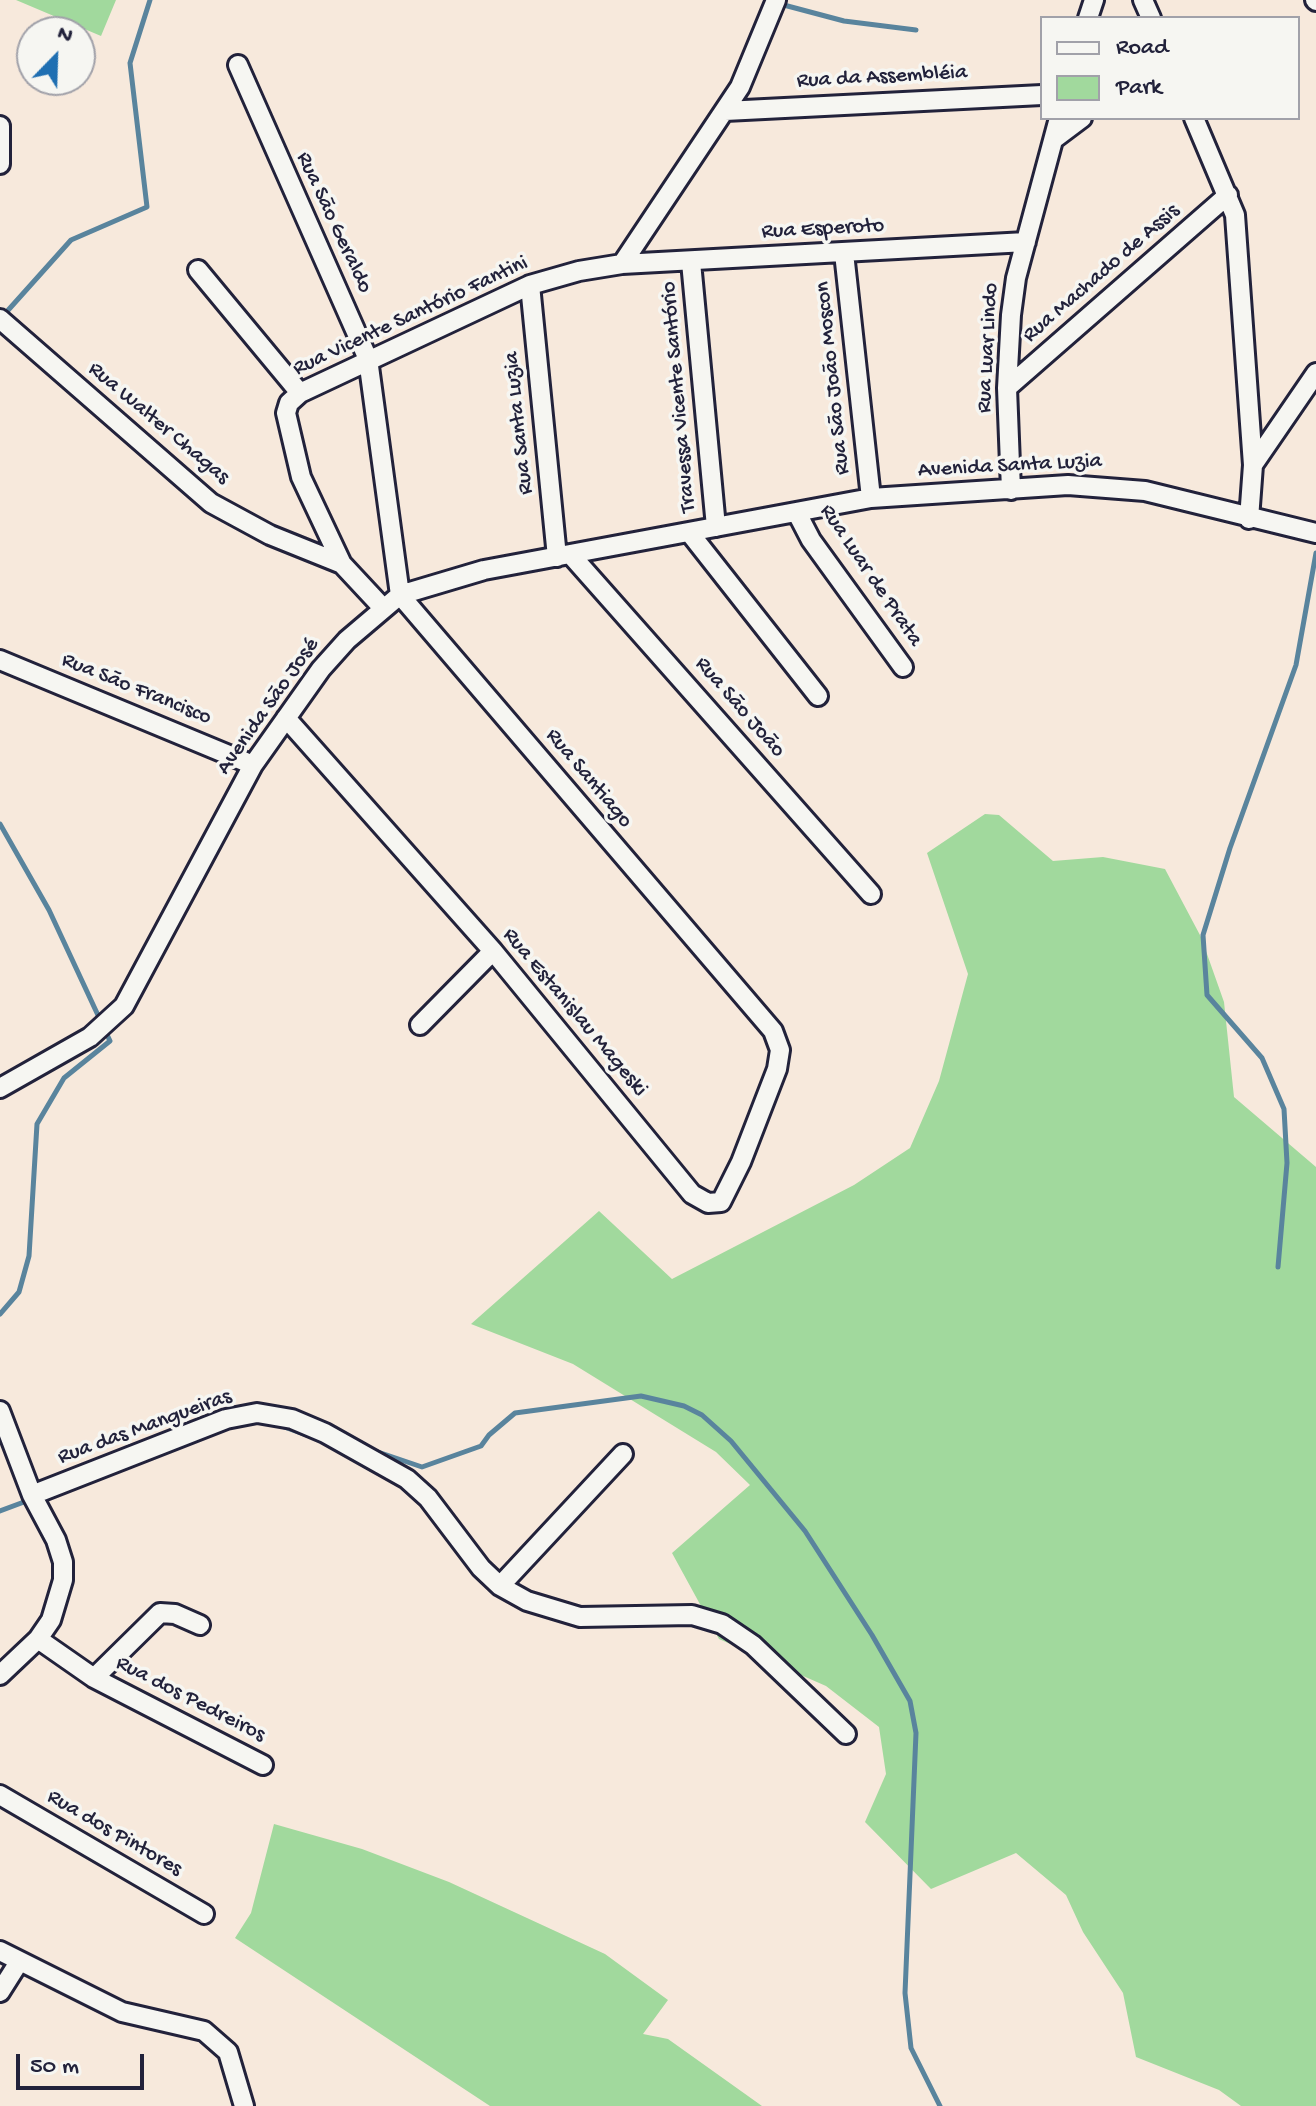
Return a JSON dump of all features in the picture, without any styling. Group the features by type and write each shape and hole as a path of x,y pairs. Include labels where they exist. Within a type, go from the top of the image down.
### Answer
{"street":[{"path":"622,264 725,111 751,65 776,0"},
{"name":"Rua São Geraldo","path":"238,65 368,359 400,595"},
{"name":"Rua da Assembléia","path":"725,111 1040,95"},
{"name":"Rua Luar Lindo","path":"1011,490 1007,388 1011,315 1026,242 1059,120"},
{"path":"1054,139 1079,120"},
{"path":"1195,120 1235,215 1253,465 1249,519"},
{"path":"0,126 0,164"},
{"name":"Rua Machado de Assis","path":"1007,388 1228,195"},
{"name":"Rua Esperoto","path":"622,264 1026,242"},
{"name":"Rua São João Moscon","path":"844,253 871,498"},
{"name":"Travessa Vicente Santório","path":"691,262 716,527"},
{"name":"Rua Vicente Santório Fantini","path":"383,608 342,564 293,451 286,413 289,403 300,393 368,359 530,285 579,271 622,264"},
{"path":"198,270 300,393"},
{"name":"Rua Santa Luzia","path":"530,285 564,556"},
{"name":"Rua Walter Chagas","path":"0,319 211,503 270,535 342,564"},
{"path":"1253,465 1316,373"},
{"name":"Avenida Santa Luzia","path":"797,513 871,498 1106,486 1145,491 1316,533"},
{"name":"Avenida São José","path":"0,1088 90,1037 124,1006 253,765 321,669 400,595 484,570 797,513"},
{"name":"Rua Luar de Prata","path":"797,513 811,540 903,667"},
{"path":"689,532 818,696"},
{"name":"Rua São João","path":"564,556 871,894"},
{"name":"Rua Santiago","path":"400,595 762,1016 780,1050"},
{"name":"Rua São Francisco","path":"0,660 253,765"},
{"name":"Rua Estanislau Mageski","path":"286,718 493,951 692,1194 708,1203 721,1202 727,1194 770,1089 780,1050"},
{"path":"420,1025 493,951"},
{"path":"0,1411 32,1495 56,1540 63,1562 58,1599 51,1620 38,1639 0,1675"},
{"name":"Rua das Mangueiras","path":"32,1495 226,1419 273,1414 325,1433 407,1479 428,1498 481,1568 500,1586"},
{"path":"623,1454 500,1586 527,1601 580,1617 692,1615 722,1624 753,1645 846,1734"},
{"name":"Rua dos Pedreiros","path":"94,1678 160,1613 175,1614 200,1625"},
{"name":"Rua dos Pedreiros","path":"38,1639 94,1678 263,1765"},
{"name":"Rua dos Pintores","path":"0,1795 204,1914"},
{"path":"0,1951 122,2012 187,2025 220,2041 233,2062 244,2106"},
{"path":"0,1992 19,1962"}],"green space":[{"path":"16,0 116,0 101,36 96,34 96,16 54,16"},
{"path":"985,814 999,815 1053,861 1103,857 1165,869 1201,937 1224,1002 1234,1097 1316,1167 1316,2106 1241,2106 1219,2090 1136,2057 1123,1993 1083,1932 1066,1895 1016,1853 931,1889 865,1822 886,1774 879,1727 826,1686 719,1639 672,1553 750,1485 716,1452 573,1364 471,1324 599,1211 672,1279 854,1185 910,1148 939,1081 968,974 927,853"},
{"path":"274,1824 362,1849 449,1882 605,1954 668,2000 643,2034 668,2039 762,2106 490,2106 235,1938 251,1913"}],"waterway":[{"path":"2,317 71,240 147,207 130,63 150,0"},
{"path":"780,4 844,21 916,30"},
{"path":"1278,1267 1287,1163 1284,1109 1262,1058 1207,995 1203,935 1230,848 1296,665 1316,553"},
{"path":"0,824 49,910 110,1041 64,1078 37,1124 29,1256 19,1292 0,1314"},
{"path":"372,1450 422,1467 481,1446 515,1413 641,1396 684,1406 702,1415 731,1441 805,1531 910,1701 916,1733 905,1993 911,2048 940,2106"},
{"path":"276,1424 323,1441"},
{"path":"0,1511 32,1499"}]}
